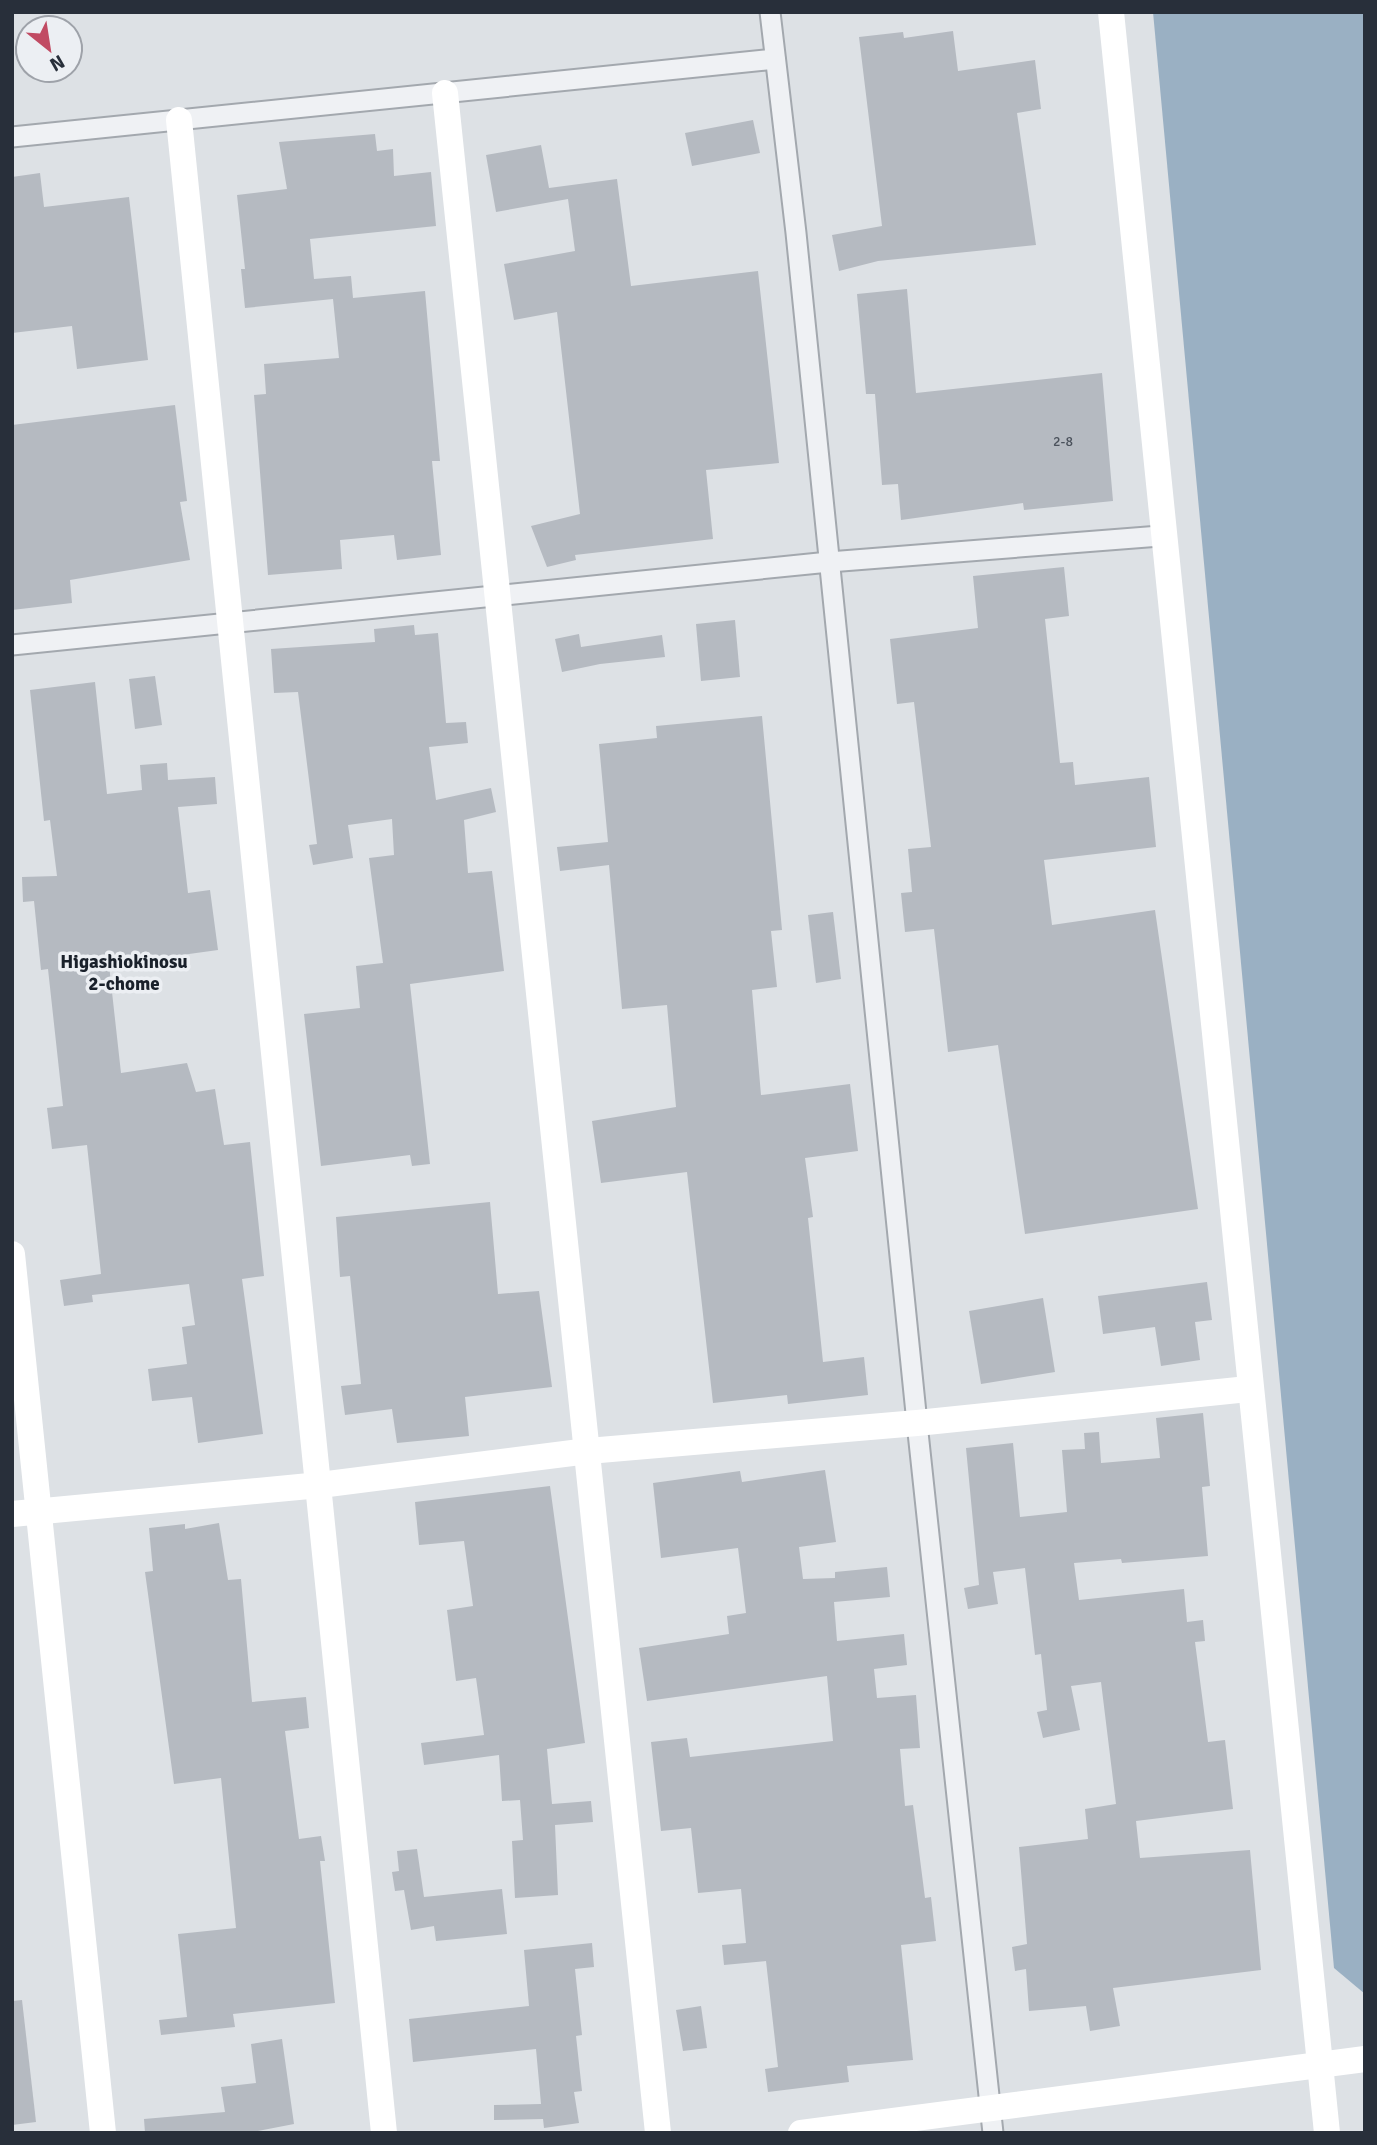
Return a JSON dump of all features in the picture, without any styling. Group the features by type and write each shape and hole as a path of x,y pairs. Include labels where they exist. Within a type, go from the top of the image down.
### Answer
{"street":[{"path":"770,12 796,233 916,1423 992,2121"},
{"path":"1110,12 1160,536 1327,2133"},
{"path":"1110,12 1317,2040"},
{"path":"12,137 775,59"},
{"path":"445,93 658,2133"},
{"path":"179,120 384,2133"},
{"path":"12,646 829,562 1160,536"},
{"path":"12,1254 25,1512 103,2133"},
{"path":"25,1512 320,1485 588,1451 916,1423 1248,1389"},
{"path":"801,2133 992,2121 1365,2059"}],"water":[{"path":"1153,12 1365,12 1365,1994 1334,1968"}],"building":[{"path":"953,31 958,71 1035,60 1041,109 1017,113 1036,245 878,261 839,271 832,235 882,226 859,37 903,32 904,38"},
{"path":"753,120 760,153 692,166 685,133"},
{"path":"375,134 377,151 393,149 394,176 431,172 436,226 310,239 314,279 351,276 353,298 425,291 440,461 432,461 441,555 397,560 394,535 340,540 342,569 268,575 254,395 266,394 264,364 339,358 333,299 245,308 241,269 245,269 237,195 287,189 279,142"},
{"path":"541,145 549,188 617,179 631,286 758,271 779,463 706,470 713,539 575,555 576,560 547,567 531,526 580,514 557,312 514,320 504,264 575,251 568,199 496,212 486,155"},
{"path":"40,173 44,207 129,197 148,360 77,369 72,326 12,333 12,177"},
{"path":"907,289 916,393 1102,373 1113,501 1024,510 1023,503 901,520 898,484 882,485 875,394 866,394 857,294"},
{"path":"175,405 187,501 180,502 190,560 70,580 72,603 12,610 12,425"},
{"path":"1064,567 1069,616 1045,619 1060,763 1073,762 1075,785 1149,777 1156,847 1044,860 1052,925 1155,910 1198,1209 1025,1234 998,1045 948,1052 934,929 905,932 901,893 912,892 908,849 931,847 914,702 897,704 890,639 978,628 973,576"},
{"path":"735,620 740,677 701,681 696,624"},
{"path":"414,625 415,635 438,633 446,723 466,722 468,743 429,747 436,800 491,788 496,812 464,820 468,873 492,871 504,971 410,984 430,1164 412,1166 410,1155 321,1166 304,1014 360,1008 356,966 383,963 369,858 394,855 392,819 348,825 353,858 313,865 309,845 317,844 298,692 274,693 271,649 375,642 374,629"},
{"path":"579,634 581,647 662,635 665,657 600,664 562,672 555,639"},
{"path":"155,676 162,725 135,729 129,679"},
{"path":"95,682 107,794 142,790 140,765 167,763 168,780 215,777 217,804 178,807 188,893 210,890 218,950 109,965 121,1073 187,1063 196,1092 215,1089 224,1145 250,1142 264,1276 242,1279 263,1434 198,1443 192,1397 152,1401 148,1369 187,1364 182,1327 195,1325 189,1284 92,1295 93,1302 64,1306 60,1280 101,1274 87,1145 52,1149 47,1108 63,1106 48,969 41,970 34,901 23,902 22,877 57,876 50,820 44,821 30,690"},
{"path":"762,716 782,930 771,931 777,987 752,990 761,1095 850,1084 858,1151 805,1158 813,1217 808,1218 823,1362 864,1357 868,1395 788,1404 787,1395 713,1403 687,1172 601,1183 592,1121 676,1107 667,1005 622,1009 609,865 560,871 557,847 608,842 599,744 657,738 656,726"},
{"path":"833,912 841,979 816,983 808,915"},
{"path":"490,1202 498,1294 539,1291 552,1387 465,1397 469,1436 397,1443 392,1409 345,1415 341,1386 361,1384 350,1276 340,1277 336,1217"},
{"path":"1207,1282 1212,1320 1195,1322 1200,1360 1161,1366 1155,1327 1103,1334 1098,1296"},
{"path":"1043,1298 1055,1372 981,1384 969,1311"},
{"path":"1203,1413 1210,1486 1202,1487 1208,1556 1122,1563 1121,1559 1074,1563 1079,1600 1184,1589 1187,1622 1203,1620 1205,1641 1195,1642 1208,1742 1225,1740 1233,1809 1136,1821 1140,1858 1250,1850 1261,1970 1113,1988 1120,2026 1090,2031 1086,2006 1029,2011 1026,1969 1015,1971 1012,1947 1027,1944 1019,1847 1088,1839 1085,1809 1116,1804 1101,1682 1071,1686 1080,1730 1043,1738 1037,1712 1047,1710 1041,1654 1035,1655 1025,1568 993,1572 998,1604 968,1609 964,1588 979,1585 966,1448 1013,1443 1020,1517 1067,1512 1062,1450 1085,1449 1084,1433 1099,1432 1101,1463 1160,1458 1156,1418"},
{"path":"825,1470 836,1542 799,1547 803,1579 835,1578 835,1572 887,1567 890,1597 834,1602 837,1641 904,1634 907,1665 874,1669 877,1698 916,1695 920,1748 900,1749 905,1806 913,1805 925,1898 931,1897 936,1941 901,1945 913,2060 847,2066 849,2082 768,2092 765,2069 778,2067 766,1961 724,1965 722,1945 746,1943 741,1889 698,1893 691,1828 661,1831 651,1742 687,1738 690,1757 833,1741 827,1676 647,1701 639,1648 729,1634 727,1616 746,1613 738,1548 661,1558 653,1483 740,1471 742,1482"},
{"path":"550,1486 585,1743 547,1749 552,1804 591,1801 593,1822 555,1825 558,1895 515,1898 512,1841 523,1840 520,1800 502,1801 499,1755 424,1765 421,1743 484,1735 476,1678 456,1681 447,1610 473,1606 464,1541 419,1545 415,1502"},
{"path":"219,1523 228,1580 241,1579 252,1702 306,1697 309,1728 285,1731 299,1839 321,1836 325,1861 320,1861 335,2003 233,2014 235,2027 161,2035 159,2020 187,2017 178,1934 236,1928 221,1778 174,1784 145,1572 153,1571 149,1528 185,1524 185,1529"},
{"path":"417,1849 424,1897 502,1889 507,1934 436,1941 434,1926 411,1930 404,1890 395,1891 392,1872 399,1871 397,1851"},
{"path":"592,1943 594,1967 575,1969 582,2035 576,2036 582,2091 574,2092 579,2123 544,2128 543,2119 494,2120 494,2105 541,2104 536,2049 413,2062 409,2019 529,2006 524,1950"},
{"path":"22,2000 36,2122 12,2125 12,2001"},
{"path":"701,2006 707,2048 683,2051 676,2010"},
{"path":"282,2039 294,2124 248,2133 145,2133 144,2119 225,2112 221,2087 256,2083 251,2044"}],"district":[{"name":"Higashiokinosu 2-chome","path":"124,973"}]}
